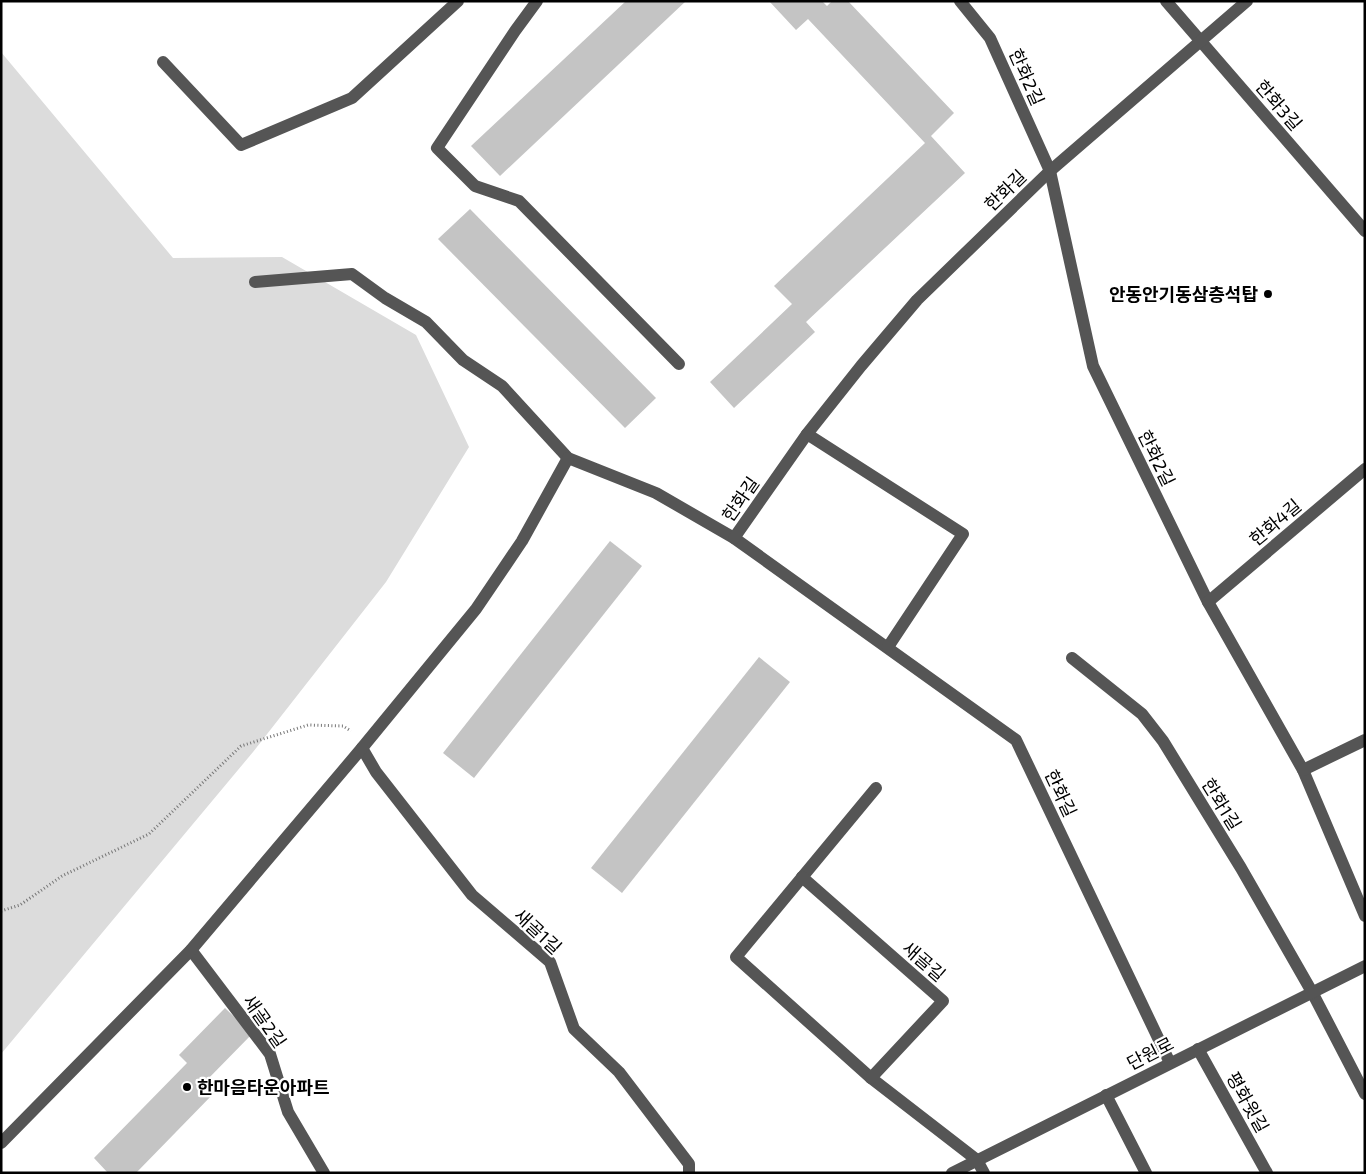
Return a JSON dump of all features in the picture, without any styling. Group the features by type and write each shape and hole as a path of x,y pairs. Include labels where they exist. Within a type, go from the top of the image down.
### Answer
{"street":[{"path":"163,62 240,145 352,98 458,1"},
{"path":"537,1 438,148 475,186 519,201 679,364"},
{"name":"한화2길","path":"960,1 990,38 1050,171 1093,366 1208,602 1303,770 1365,916"},
{"name":"한화3길","path":"1166,1 1365,231"},
{"name":"한화길","path":"1170,1063 1016,740 734,538 807,434 861,366 918,300 1050,171 1247,1"},
{"path":"255,282 352,274 385,298 426,322 462,360 502,386 568,458 656,493 734,538"},
{"path":"807,434 963,534 888,647"},
{"path":"1,1143 191,950 362,748 476,609 522,541 568,458"},
{"name":"한화4길","path":"1208,602 1365,469"},
{"name":"한화1길","path":"1072,658 1142,714 1162,741 1241,868 1312,992"},
{"path":"1303,770 1365,740"},
{"name":"새골1길","path":"362,748 376,772 472,895 550,962 574,1029 619,1072 688,1164 689,1173"},
{"path":"876,788 736,957 871,1078 977,1160 984,1173"},
{"name":"새골길","path":"802,877 943,1001 871,1078"},
{"name":"새골2길","path":"191,950 270,1054 288,1112 324,1173"},
{"name":"단원로","path":"952,1173 1365,966"},
{"path":"1312,992 1365,1094"},
{"name":"평화윗길","path":"1198,1049 1267,1173"},
{"path":"1106,1095 1146,1173"}],"path":[{"path":"1,910 20,904 62,876 149,834 241,746 308,725 343,726 355,734 362,748"}],"shaded area":[{"path":"1,52 173,258 282,257 416,335 469,447 386,582 253,752 1,1054"}],"building":[{"path":"626,1 686,1 500,176 471,146"},
{"path":"769,1 822,1 827,6 832,1 848,1 954,113 931,136 965,173 806,322 815,332 734,408 710,382 792,304 774,286 925,143 808,19 796,30"},
{"path":"470,209 656,398 625,428 438,239"},
{"path":"610,541 642,566 474,778 443,753"},
{"path":"759,657 790,682 622,893 591,868"},
{"name":"한마음타운아파트","path":"225,1008 252,1034 205,1082 215,1092 136,1173 108,1173 94,1158 187,1063 179,1055"}],"place":[{"name":"안동안기동삼층석탑","path":"1268,294"},
{"name":"한마음타운아파트","path":"187,1087"}]}
